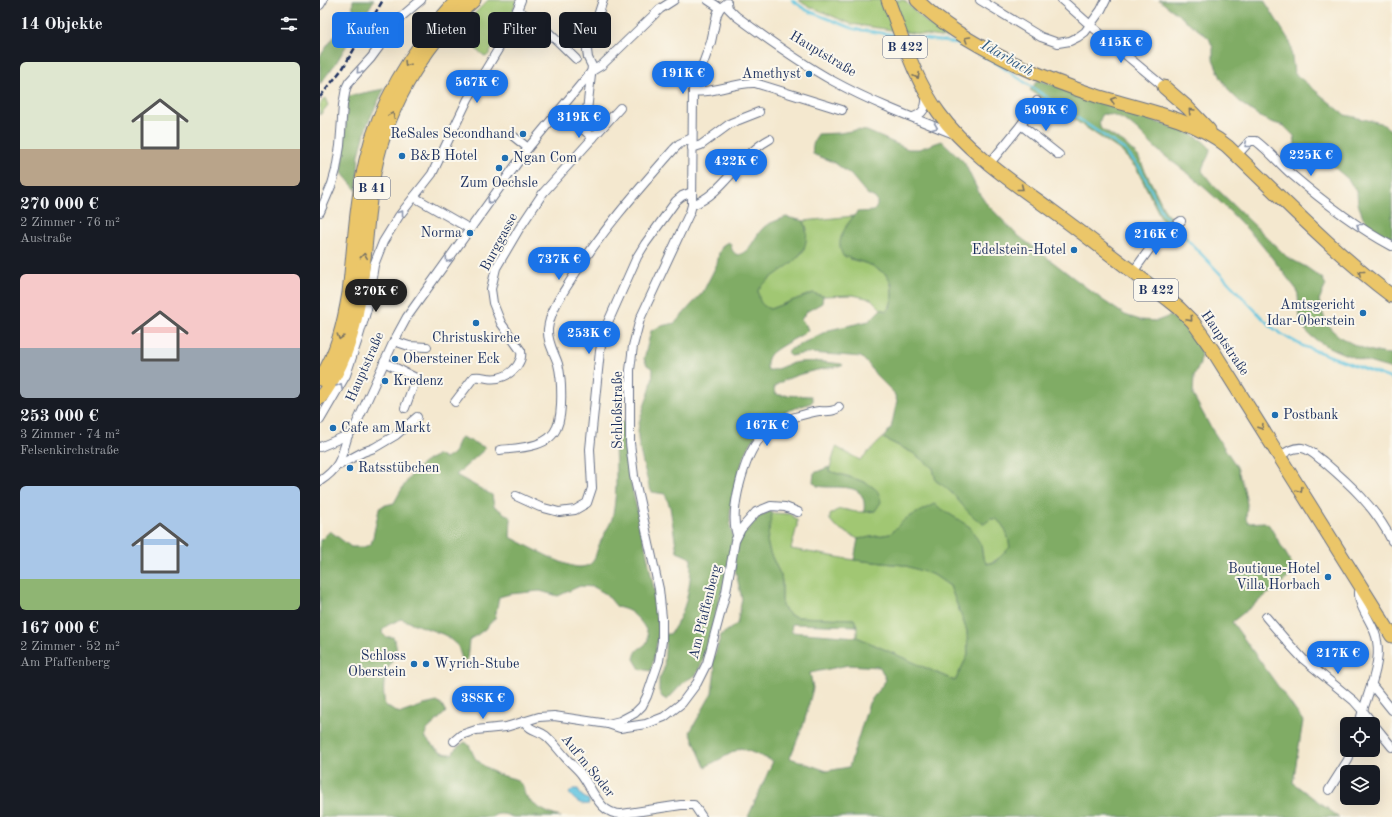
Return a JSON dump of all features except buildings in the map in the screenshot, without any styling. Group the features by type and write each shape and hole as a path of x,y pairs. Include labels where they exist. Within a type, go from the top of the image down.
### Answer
{"main road":[{"name":"B 41","path":"320,379 337,345 346,311 363,175 371,140 394,86 416,50 456,0"},
{"name":"B 41","path":"320,398 339,368 354,325 362,280 373,180 384,134 401,97 423,59 447,27 474,0"},
{"name":"B 422","path":"888,0 908,56 926,92 939,114 957,135"},
{"name":"B 422","path":"917,0 936,18 960,35 1026,69 1076,89 1150,111 1202,130 1216,137 1237,155 1302,220 1353,266 1392,296"},
{"path":"1150,111 1162,109 1169,104 1170,97 1164,87"},
{"path":"1164,87 1187,107 1216,137"},
{"name":"Hauptstraße","path":"957,135 990,164 1180,308 1193,322 1212,349 1392,636"}],"street":[{"path":"320,5 323,0"},
{"path":"320,212 332,184 336,170 346,88 349,82 371,58 401,17 421,0"},
{"path":"320,420 346,376 367,309 374,265 383,242 399,216 432,174 468,99 501,46 512,25 522,0"},
{"path":"587,111 592,66 588,58 587,50 601,10 602,0"},
{"name":"Hauptstraße","path":"348,435 357,425 384,362 407,317 528,148 592,71 602,64 660,10 674,0"},
{"name":"Hauptstraße","path":"708,0 725,4 736,16 794,57 832,80 871,100 957,135"},
{"path":"980,0 1041,37 1058,43 1070,41 1078,37 1090,25 1106,0"},
{"path":"1062,0 1164,87"},
{"name":"Schloßstraße","path":"454,741 461,735 476,730 506,727 538,717 554,716 608,724 626,718 635,713 642,706 647,696 659,661 662,641 661,603 634,476 630,443 630,370 633,346 640,320 688,218 692,206 693,91 711,42 717,14 725,4"},
{"path":"517,10 540,24 576,59"},
{"path":"693,91 755,83 842,110"},
{"path":"913,117 921,114 925,108 926,92"},
{"path":"990,164 1037,101"},
{"name":"Burggasse","path":"455,402 474,377 504,377 511,372 520,361 522,355 521,351 501,323 493,302 491,289 493,277 502,257 549,186 620,108"},
{"path":"692,148 701,145 731,123 759,112"},
{"path":"577,124 593,138"},
{"path":"1020,125 1059,155"},
{"path":"513,136 528,148"},
{"path":"500,450 535,444 543,441 554,433 560,415 560,381 558,366 548,335 555,307 575,273 622,211 674,149 679,144 692,138"},
{"path":"692,206 704,201 711,195 738,165 762,143 770,139"},
{"path":"1237,155 1250,141 1256,141 1290,172 1322,198 1362,228 1392,246"},
{"path":"516,496 540,507 559,512 575,510 587,503 592,488 590,449 600,351 604,331 637,257 645,244 676,201 682,196 692,192"},
{"path":"414,197 470,228"},
{"path":"1133,272 1159,236 1180,222"},
{"path":"394,341 409,346 427,348"},
{"path":"384,362 416,378 405,408"},
{"name":"Am Pfaffenberg","path":"737,536 735,527 735,510 740,483 747,462 760,438 772,428 795,418 815,412 833,411 839,407"},
{"path":"320,481 339,465 363,452 374,448 396,435 417,417"},
{"path":"320,447 348,435"},
{"path":"339,465 348,435"},
{"path":"1279,457 1290,450 1300,448 1306,449 1318,457 1342,477 1362,498 1378,516 1392,540"},
{"name":"Am Pfaffenberg","path":"608,724 620,728 646,724 664,717 682,703 703,674 712,647 726,592 733,549 737,536 744,524 763,509 778,506 798,512"},
{"path":"1360,717 1377,660 1378,647 1376,635 1360,599 1359,592 1363,589"},
{"path":"1266,617 1303,658 1354,701 1392,747"},
{"path":"1371,684 1392,710"},
{"name":"Auf'm Soder","path":"524,721 531,729 548,737 582,774 597,799 609,811 616,814 622,814 694,804 702,817"},
{"path":"1329,790 1349,757"}],"green space":[{"path":"353,0 374,0 367,12 353,12"},
{"path":"488,0 517,0 512,12 488,12 488,48 492,48 486,57 474,48 480,48 480,12 476,12"},
{"path":"799,0 904,0 926,22 947,38 851,24 804,4"},
{"path":"1159,0 1264,0 1290,42 1294,73 1345,115 1381,123 1392,131 1392,241 1371,229 1363,217 1358,204 1357,193 1348,179 1315,151 1305,153 1294,160 1291,158 1295,143 1294,136 1284,126 1268,121 1259,116 1242,104 1230,92 1221,78 1213,59 1213,48 1209,38"},
{"path":"332,40 332,48 345,48 320,84 320,56"},
{"path":"1038,80 1149,116 1150,120 1182,130 1198,137 1210,148 1209,155 1202,171 1213,185 1287,257 1306,267 1322,278 1326,285 1319,300 1324,318 1332,330 1347,341 1365,349 1392,354 1392,369 1356,358 1328,347 1308,333 1300,320 1297,290 1252,234 1206,189 1160,152 1128,123 1112,115 1103,114 1100,121 1101,129 1124,143 1138,156 1166,213 1173,220 1165,226 1137,169 1121,151 1030,90"},
{"path":"384,89 367,125 359,155 357,191 342,173 348,96"},
{"path":"325,98 328,105 320,115 320,104"},
{"path":"856,130 867,131 908,149 919,149 942,141 964,162 985,202 1016,234 1104,301 1125,315 1140,320 1157,321 1170,316 1180,322 1201,351 1200,364 1194,376 1193,395 1211,428 1237,467 1247,504 1246,519 1249,523 1264,522 1269,525 1292,564 1289,577 1232,622 1303,721 1293,783 1339,817 748,817 773,761 741,748 705,767 690,732 712,693 715,669 712,664 721,635 737,624 742,599 735,569 735,556 738,543 743,534 761,515 771,511 772,513 767,541 770,553 781,576 782,606 790,615 797,617 854,619 857,626 792,624 791,632 857,637 955,681 968,655 967,631 950,586 934,575 903,565 854,560 858,539 890,534 905,519 934,504 970,527 981,545 983,558 987,564 995,562 1010,547 1006,532 996,519 991,519 984,524 977,519 949,491 936,481 933,468 913,453 883,438 891,428 897,401 894,393 861,357 808,353 790,356 788,354 791,349 829,330 869,321 881,309 886,311 890,308 892,285 887,275 871,265 843,256 840,248 843,233 857,212 874,211 877,206 877,201 875,198 867,194 851,175 835,163 813,154 813,146 818,134 840,133","holes":["848,665 880,667 886,680 869,703 849,767 827,771 790,758 804,723 813,688 810,673"]},
{"path":"854,216 846,226 850,259 879,269 888,278 891,285 892,297 890,305 886,311 881,309 871,299 853,295 823,296 813,293 770,309 761,304 758,290 764,283 798,257 804,250 807,229 804,221"},
{"path":"786,217 804,221 807,234 805,245 793,262 766,282 758,290 761,302 764,306 770,309 813,293 823,296 822,303 806,312 801,320 806,325 808,330 772,352 768,360 768,370 774,370 793,363 805,362 823,362 843,365 791,377 776,385 774,389 775,393 779,395 811,396 813,401 783,413 773,419 757,434 751,443 742,463 731,502 730,526 733,535 726,576 702,663 696,675 685,681 667,700 662,697 659,691 659,679 664,669 666,634 670,634 676,625 687,598 691,558 677,552 670,507 665,494 652,492 649,487 642,459 638,432 639,424 651,386 653,369 647,365 644,359 651,331 661,326 675,323 703,292 717,264 719,253 723,245 728,242 731,244 732,249 738,255 749,248 765,226"},
{"path":"621,420 625,423 624,441 627,466 656,599 659,633 651,671 640,669 634,659 638,650 647,642 648,638 646,629 640,620 628,610 617,607 606,594 594,587 580,586 558,596 540,591 510,594 499,597 495,618 485,629 469,641 466,661 462,659 458,646 445,635 401,619 388,625 383,629 382,633 386,637 393,637 396,648 395,656 385,677 385,705 394,711 401,713 437,702 442,705 446,712 427,730 425,737 433,746 444,753 452,754 456,748 465,742 469,745 475,758 484,766 497,774 515,779 523,786 525,795 528,799 536,806 546,812 561,817 513,817 497,814 492,817 320,817 320,541 330,531 351,547 364,547 371,544 379,509 382,506 394,503 407,481 423,463 438,455 445,459 450,456 455,451 461,437 486,448 456,475 492,495 494,506 511,518 510,537 565,564 580,567 589,565 594,559 601,540 612,519 616,485 614,427 618,421"},
{"path":"883,438 913,453 933,468 936,481 946,487 955,496 991,519 996,519 1002,525 1008,539 1010,547 1005,553 987,564 983,558 981,545 905,519 890,534 858,539 836,527 830,520 830,515 840,509 858,512 875,511 879,494 875,489 863,482 829,471 836,447 860,460"},
{"path":"829,467 829,471 859,480 876,489 881,502 875,511 864,512 864,502 861,495 856,490 842,487 817,486 813,482 814,473"},
{"path":"772,513 790,514 797,520 797,526 791,549 854,560 903,565 934,575 950,586 967,631 968,655 955,681 857,637 857,626 854,619 797,617 790,615 782,606 781,576 770,553 767,541"}],"water":[{"path":"573,789 578,789 582,796 589,800 589,804 580,803 573,798 569,793"}],"waterway":[{"name":"Idarbach","path":"792,0 806,10 854,29 896,35"},
{"name":"Idarbach","path":"905,36 965,46 996,63 1125,150 1140,168 1163,214 1270,326 1303,346 1392,379"}],"railway":[{"path":"320,97 343,68 383,0"}],"place":[{"name":"Amethyst","path":"809,74"},
{"name":"ReSales Secondhand","path":"523,134"},
{"name":"B&B Hotel","path":"402,156"},
{"name":"Ngan Com","path":"505,158"},
{"name":"Zum Oechsle","path":"499,168"},
{"name":"Norma","path":"470,233"},
{"name":"Edelstein-Hotel","path":"1074,250"},
{"name":"Amtsgericht Idar-Oberstein","path":"1363,313"},
{"name":"Christuskirche","path":"476,323"},
{"name":"Obersteiner Eck","path":"395,359"},
{"name":"Kredenz","path":"385,381"},
{"name":"Postbank","path":"1275,415"},
{"name":"Cafe am Markt","path":"333,428"},
{"name":"Ratsstübchen","path":"350,468"},
{"name":"Boutique-Hotel Villa Horbach","path":"1328,577"},
{"name":"Schloss Oberstein","path":"414,664"},
{"name":"Wyrich-Stube","path":"426,664"}]}
